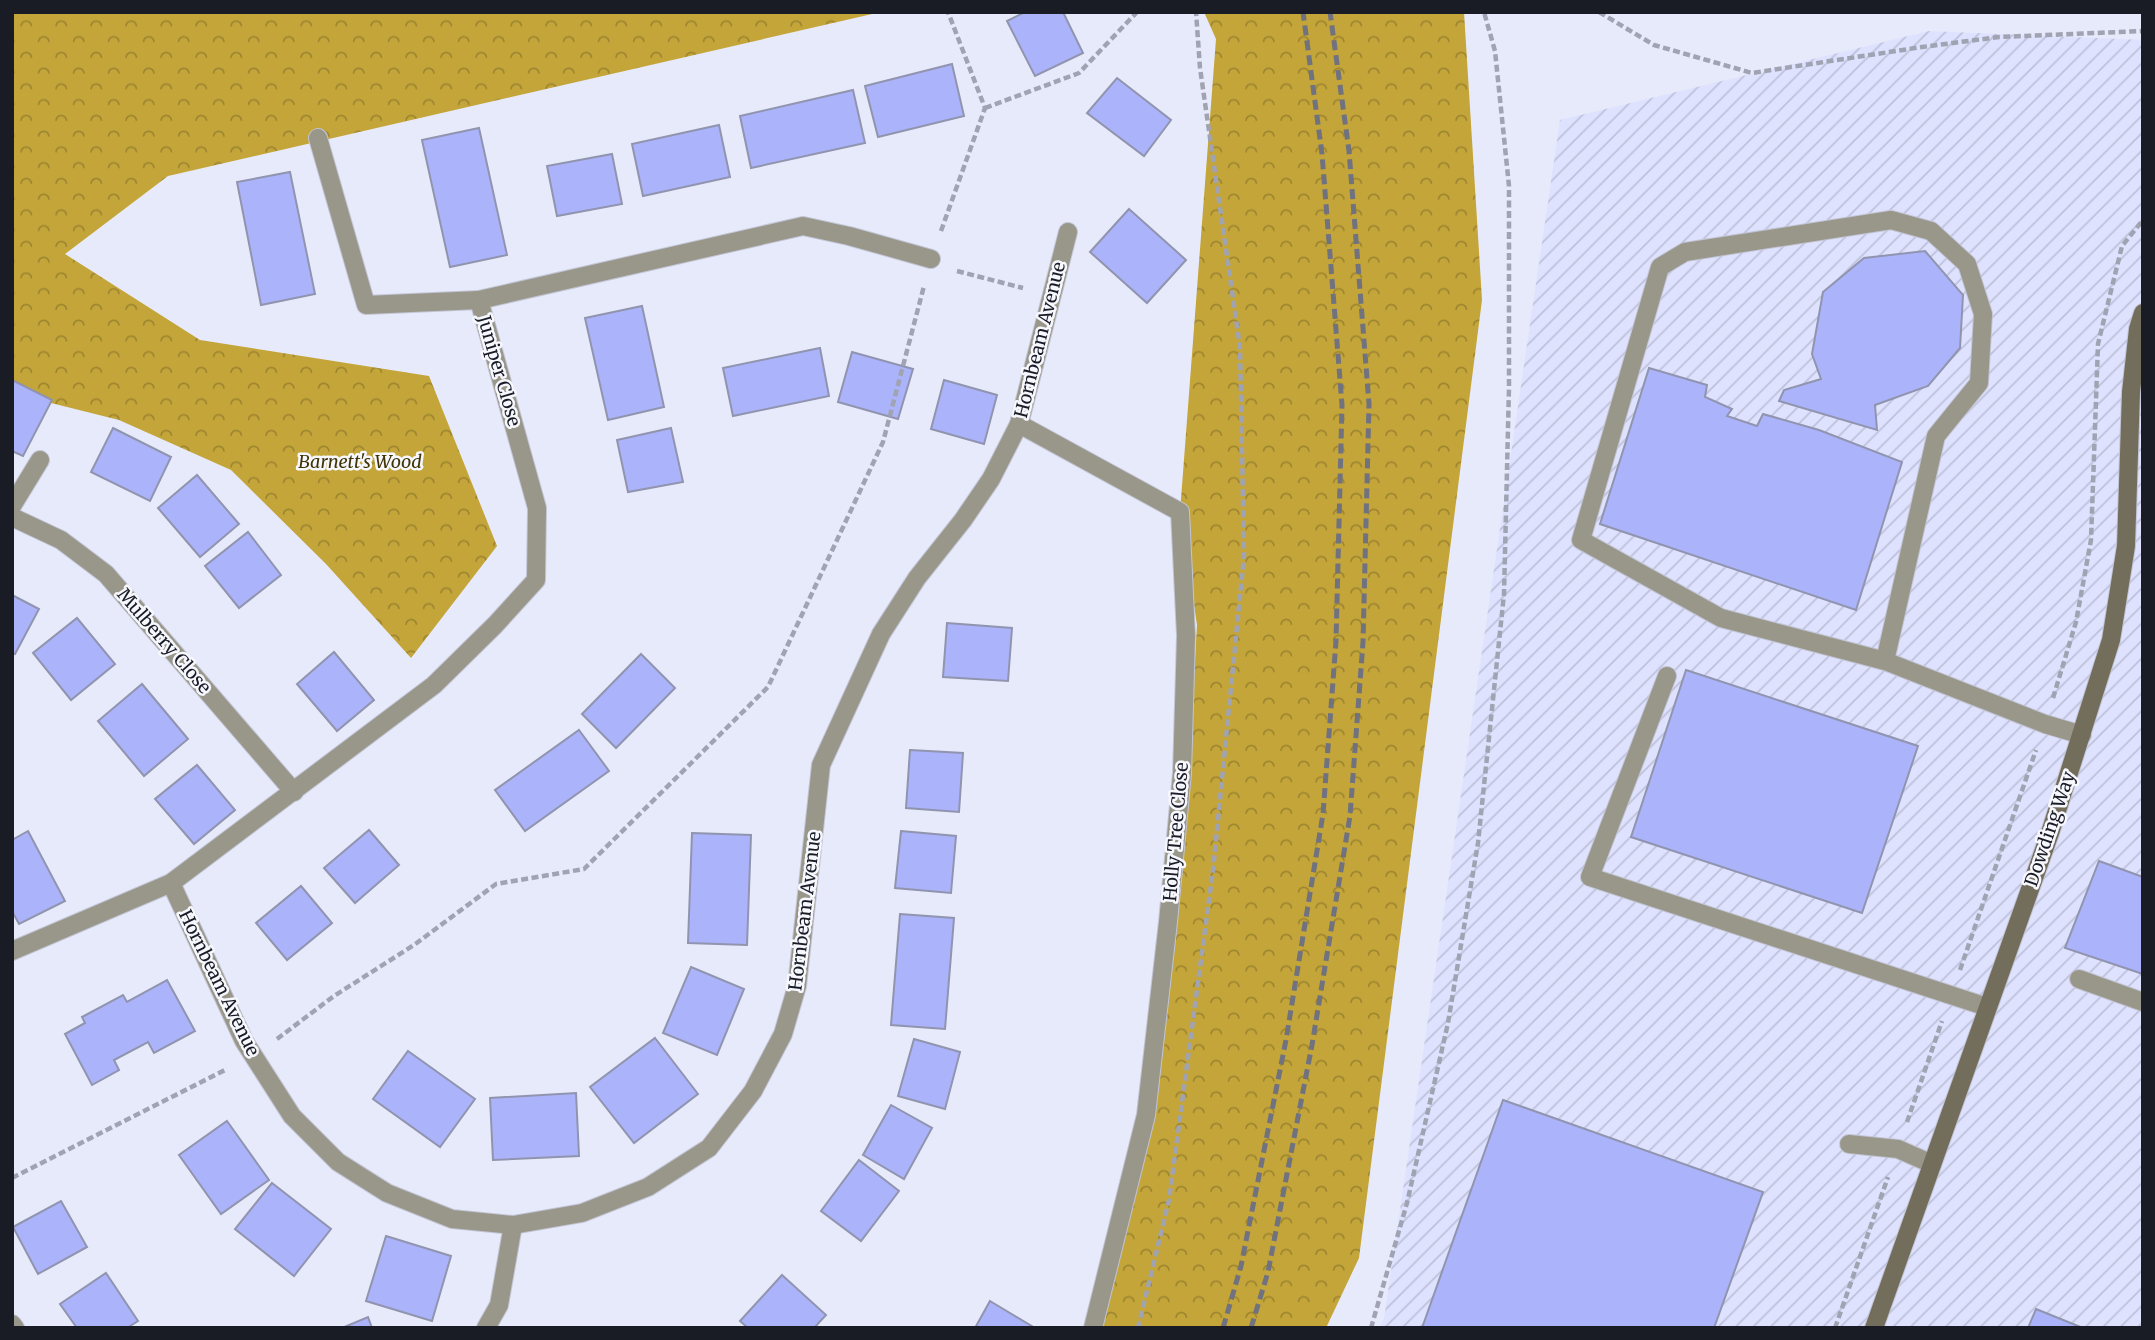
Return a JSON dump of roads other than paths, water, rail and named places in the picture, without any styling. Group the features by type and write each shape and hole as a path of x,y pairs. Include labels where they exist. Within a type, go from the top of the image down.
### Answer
{"street":[{"path":"318,138 366,305 479,300"},
{"path":"1885,661 1936,436 1979,383 1983,314 1968,264 1931,231 1891,220 1685,252 1660,267 1581,540 1721,618 1885,661 2045,724 2082,735"},
{"name":"Juniper Close","path":"12,951 171,883 434,685 536,580 537,508 479,300 803,226 931,259"},
{"name":"Hornbeam Avenue","path":"171,883 244,1041 292,1116 338,1162 387,1193 452,1219 513,1225 582,1213 648,1187 709,1148 754,1091 783,1034 797,986 821,765 881,634 917,578 992,479 1019,424 1068,232"},
{"name":"Dowding Way","path":"1874,1328 2050,834 2111,640 2126,546 2131,392 2138,329 2143,313"},
{"name":"Holly Tree Close","path":"1019,424 1180,512 1186,636 1182,773 1168,922 1146,1115 1093,1328"},
{"path":"12,506 40,460"},
{"name":"Mulberry Close","path":"12,517 61,540 106,574 294,792"},
{"path":"1667,676 1590,877 1987,1007"},
{"path":"2079,979 2143,1002"},
{"path":"1849,1144 1898,1149 1932,1164"},
{"path":"486,1328 499,1305 513,1225"}],"railway":[{"path":"1223,1328 1241,1266 1286,1040 1323,814 1336,641 1342,405 1322,154 1303,12"},
{"path":"1251,1328 1268,1272 1312,1045 1350,816 1363,642 1369,404 1349,151 1330,12"}],"park label":[{"name":"Barnett's Wood","path":"360,462"}]}
